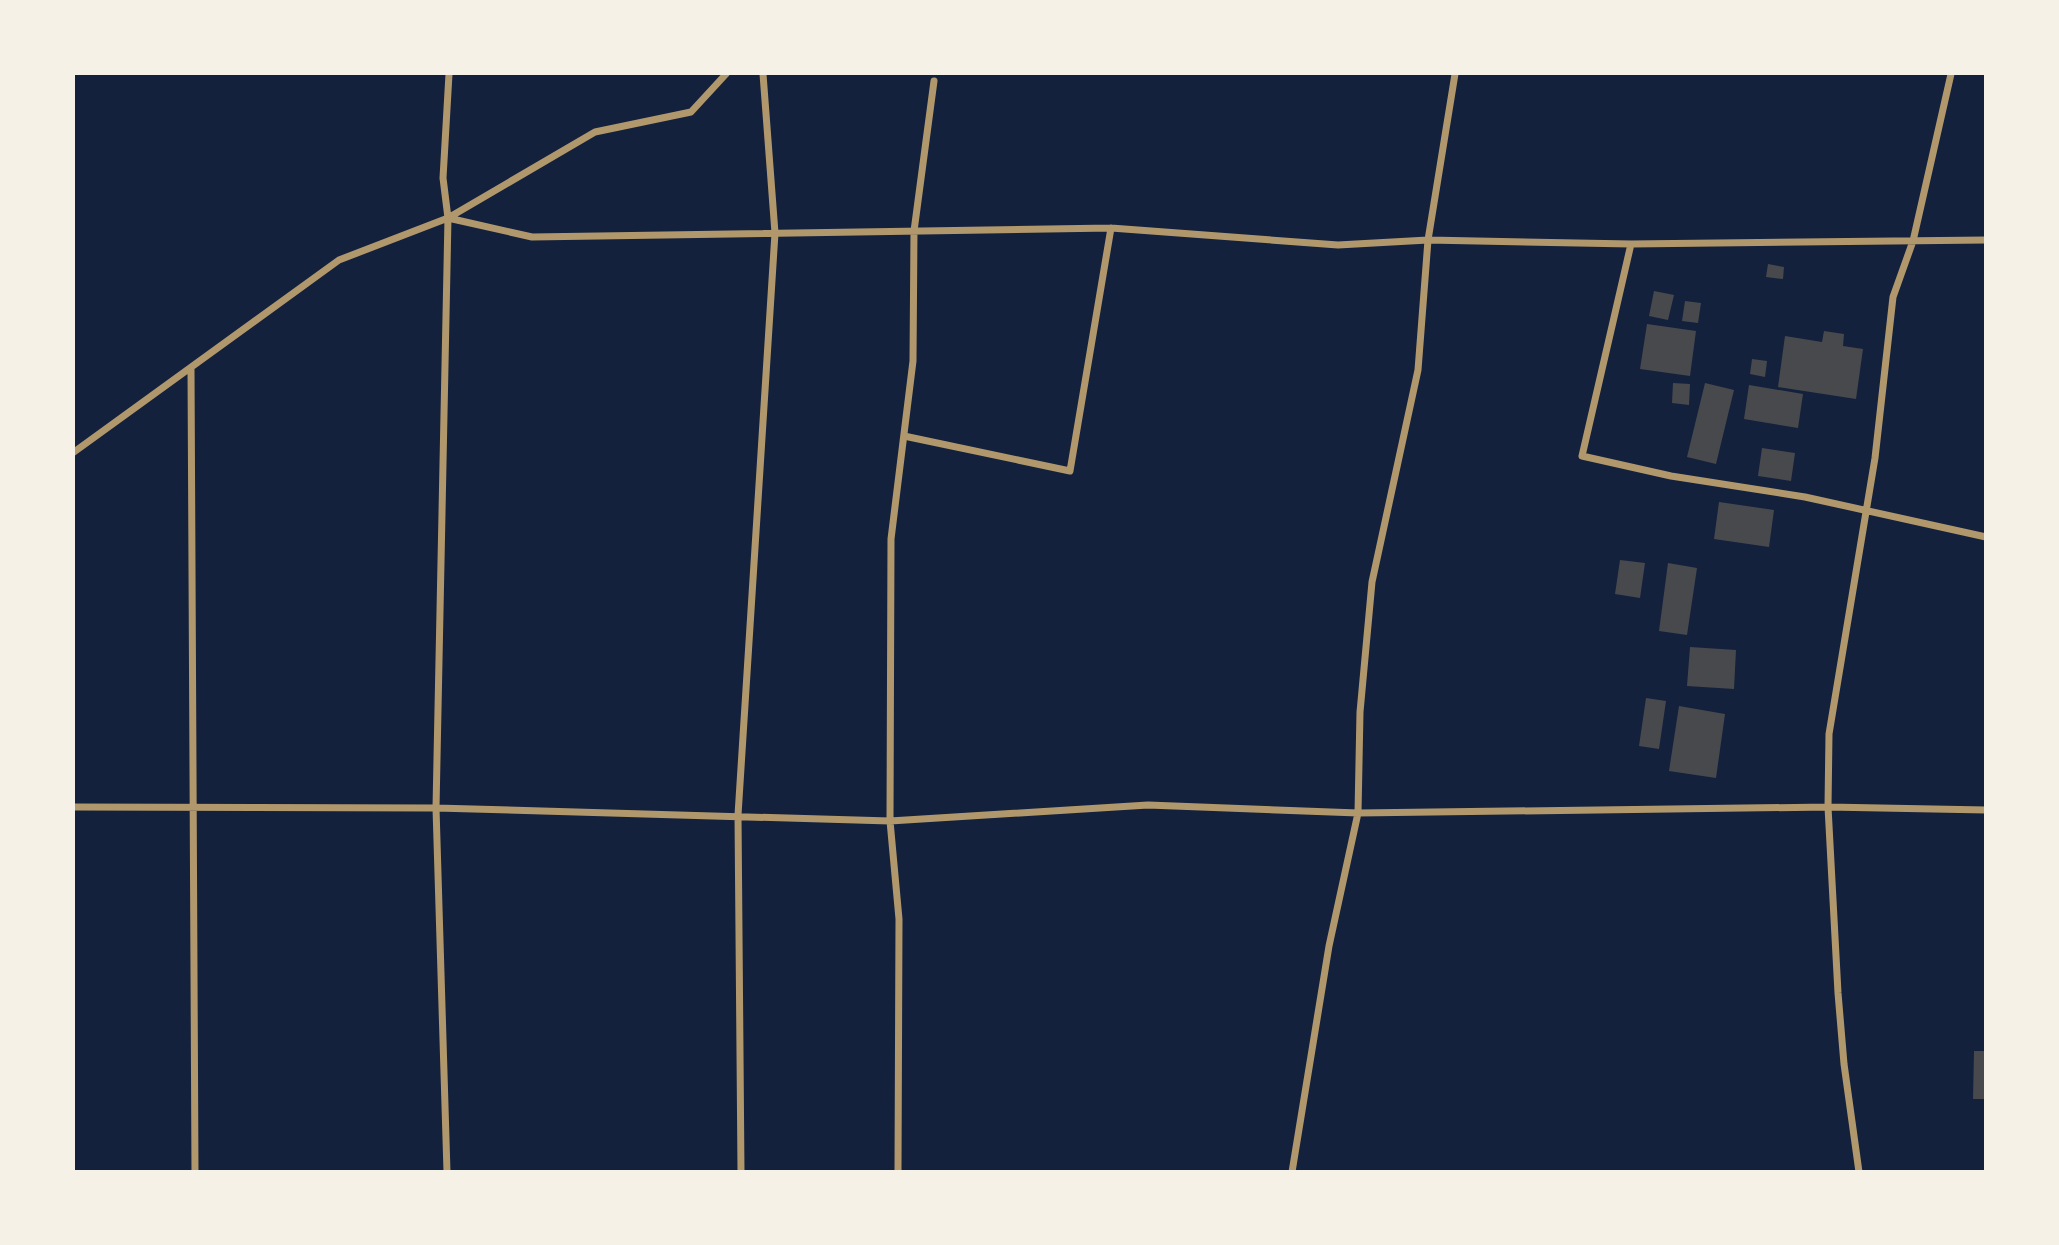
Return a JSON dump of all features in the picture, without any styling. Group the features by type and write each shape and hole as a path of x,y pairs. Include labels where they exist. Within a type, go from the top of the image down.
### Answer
{"street":[{"path":"447,1171 436,808 448,218 443,178 449,74"},
{"path":"74,453 339,260 448,218 595,132 691,112 726,74"},
{"path":"741,1171 738,815 775,233 763,74"},
{"path":"1293,1171 1329,946 1358,813 1360,712 1372,582 1418,370 1428,240 1455,74"},
{"path":"1859,1171 1844,1064 1828,807 1829,734 1866,513 1893,297 1913,241 1951,74"},
{"path":"898,1171 899,919 890,821 891,540 913,361 914,231 934,81"},
{"path":"448,218 532,237 1111,228 1338,246 1428,240 1631,244 1986,240"},
{"path":"904,436 1070,471 1111,228"},
{"path":"1631,244 1582,456 1671,476 1805,497 1866,513 1986,537"},
{"path":"191,368 195,1171"},
{"path":"74,807 436,808 890,821 1148,805 1358,813 1828,807 1986,810"}],"building":[{"path":"1768,264 1784,267 1783,279 1766,277"},
{"path":"1654,291 1674,295 1668,320 1649,316"},
{"path":"1685,301 1701,303 1698,323 1682,321"},
{"path":"1647,324 1696,331 1690,376 1640,369"},
{"path":"1824,331 1844,334 1843,346 1863,349 1856,399 1778,387 1785,336 1822,342"},
{"path":"1752,359 1767,361 1765,377 1750,374"},
{"path":"1673,383 1690,384 1689,405 1672,403"},
{"path":"1705,383 1734,390 1716,464 1687,457"},
{"path":"1749,385 1803,394 1798,428 1744,419"},
{"path":"1762,448 1795,453 1791,481 1758,476"},
{"path":"1719,502 1774,510 1769,547 1714,539"},
{"path":"1620,560 1645,563 1640,598 1615,594"},
{"path":"1668,563 1697,568 1687,635 1659,631"},
{"path":"1690,647 1736,650 1734,689 1687,686"},
{"path":"1646,698 1666,701 1659,749 1639,746"},
{"path":"1679,706 1725,714 1716,778 1669,771"},
{"path":"1974,1051 1986,1051 1986,1099 1973,1099"}]}
